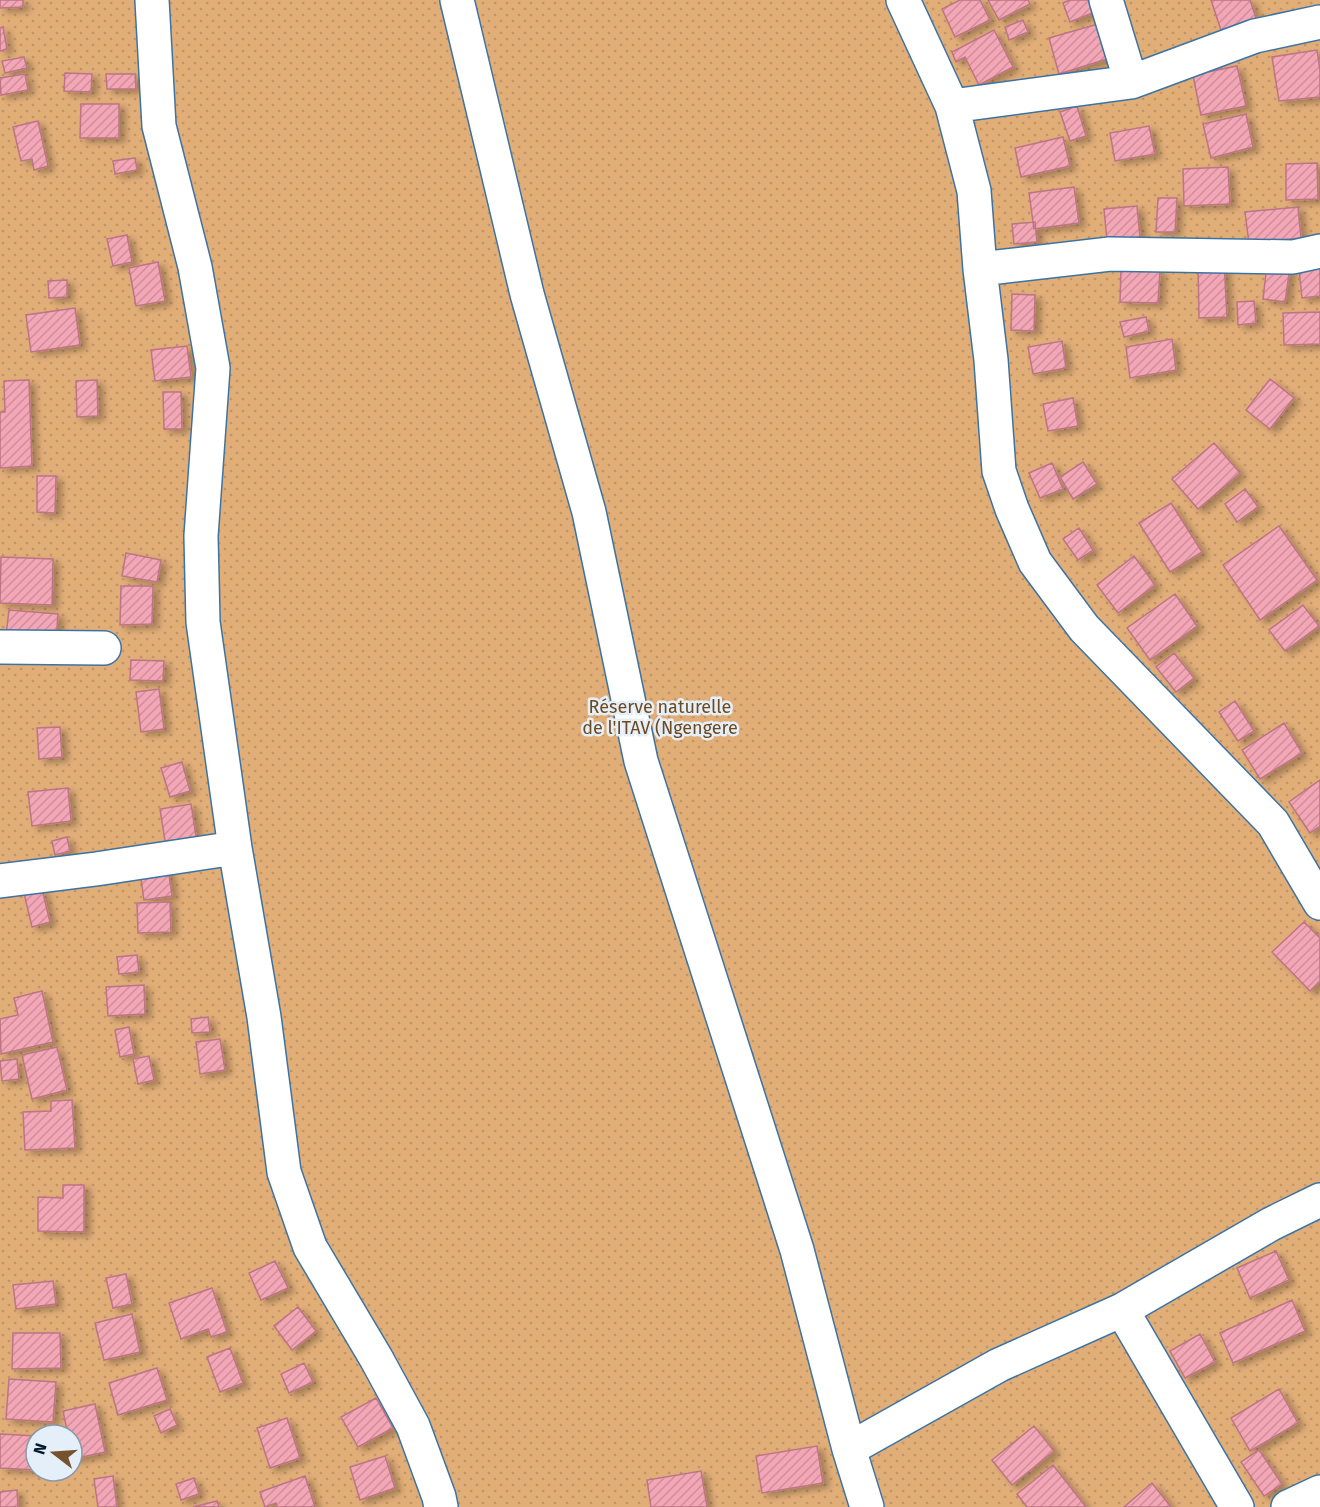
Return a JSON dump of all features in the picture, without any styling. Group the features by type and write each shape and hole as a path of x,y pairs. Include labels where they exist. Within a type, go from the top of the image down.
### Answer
{"street":[{"path":"152,0 159,126 195,267 213,368 201,536 203,622 235,848 264,1017 284,1172 310,1247 376,1358 412,1426 441,1507"},
{"path":"456,0 527,294 589,512 641,761 797,1250 849,1449 867,1507"},
{"path":"903,0 952,106 974,191 980,269 991,360 999,471 1035,562 1084,628 1273,823 1320,903"},
{"path":"1106,0 1131,82"},
{"path":"952,106 1131,82 1255,36 1320,22"},
{"path":"980,269 1110,254 1293,257 1320,252"},
{"path":"0,647 104,648"},
{"path":"0,881 235,848"},
{"path":"849,1449 999,1365 1122,1310 1271,1224 1320,1200"},
{"path":"1122,1310 1237,1507"},
{"path":"1288,1507 1320,1492"}],"green space":[{"name":"Réserve naturelle de l'ITAV (Ngengere","path":"0,0 1320,0 1320,1507 0,1507"}],"building":[{"path":"0,0 23,0 23,7 0,8"},
{"path":"960,0 980,0 990,20 955,37 942,9"},
{"path":"988,0 1028,0 1030,4 999,20"},
{"path":"1070,0 1092,0 1097,11 1070,22 1063,3"},
{"path":"1211,0 1250,0 1256,18 1221,30"},
{"path":"1023,20 1028,32 1009,40 1005,27"},
{"path":"1098,24 1107,59 1059,74 1049,38"},
{"path":"3,27 7,49 0,51 0,28"},
{"path":"994,30 1013,67 979,85 965,57 956,62 952,52"},
{"path":"1317,50 1320,97 1279,101 1272,57"},
{"path":"24,57 27,68 5,73 2,61"},
{"path":"1237,66 1246,106 1201,115 1193,75"},
{"path":"65,73 92,74 91,92 64,91"},
{"path":"25,74 28,90 1,95 0,78"},
{"path":"106,74 135,74 136,89 107,89"},
{"path":"81,104 119,104 119,138 80,138"},
{"path":"1077,106 1086,136 1070,141 1060,112"},
{"path":"1246,114 1253,147 1211,158 1203,124"},
{"path":"38,121 48,166 34,170 32,159 21,161 13,127"},
{"path":"1149,126 1155,154 1115,161 1110,133"},
{"path":"1063,137 1070,166 1021,177 1015,148"},
{"path":"135,158 137,170 115,174 113,161"},
{"path":"1317,163 1318,199 1286,200 1286,164"},
{"path":"1228,167 1230,204 1184,206 1183,169"},
{"path":"1074,187 1079,223 1034,229 1029,193"},
{"path":"1158,198 1177,198 1175,232 1156,232"},
{"path":"1137,206 1140,237 1107,241 1104,209"},
{"path":"1298,207 1301,238 1249,243 1245,212"},
{"path":"1035,222 1037,242 1014,244 1012,224"},
{"path":"127,235 132,262 113,266 107,239"},
{"path":"1320,257 1320,296 1302,298 1298,259"},
{"path":"158,262 165,301 136,306 129,268"},
{"path":"1224,262 1227,317 1199,318 1198,263"},
{"path":"1267,265 1290,267 1285,302 1263,299"},
{"path":"1121,269 1160,270 1158,303 1120,302"},
{"path":"67,280 67,297 49,298 48,281"},
{"path":"1012,294 1035,295 1034,331 1011,330"},
{"path":"1254,301 1256,323 1238,325 1237,302"},
{"path":"75,308 80,345 31,352 26,315"},
{"path":"1320,312 1320,344 1284,345 1283,313"},
{"path":"1146,317 1149,331 1124,337 1120,322"},
{"path":"1172,339 1176,370 1130,378 1126,347"},
{"path":"1062,341 1066,368 1033,374 1028,347"},
{"path":"187,346 191,377 155,381 151,350"},
{"path":"1270,379 1294,398 1270,429 1246,410"},
{"path":"29,380 32,466 0,468 0,412 5,412 4,381"},
{"path":"97,380 98,416 77,417 76,381"},
{"path":"163,392 181,392 182,429 164,429"},
{"path":"1073,398 1078,426 1048,431 1043,404"},
{"path":"1214,443 1240,473 1198,509 1172,479"},
{"path":"1083,462 1097,484 1073,499 1060,477"},
{"path":"1052,463 1063,489 1040,498 1029,473"},
{"path":"37,476 56,476 55,513 37,512"},
{"path":"1245,489 1258,507 1237,522 1225,504"},
{"path":"1171,503 1202,552 1170,572 1139,523"},
{"path":"1279,526 1317,580 1260,620 1223,565"},
{"path":"1079,528 1093,550 1078,560 1063,539"},
{"path":"126,553 161,560 157,582 122,576"},
{"path":"1134,556 1155,585 1118,613 1097,585"},
{"path":"1,557 53,559 52,605 0,603"},
{"path":"121,586 153,586 152,624 120,625"},
{"path":"1175,594 1197,626 1150,660 1127,628"},
{"path":"1303,605 1319,626 1285,651 1269,630"},
{"path":"9,610 58,614 56,640 6,635"},
{"path":"1174,653 1194,678 1176,692 1156,667"},
{"path":"131,660 164,661 163,681 130,680"},
{"path":"159,689 164,729 141,732 136,692"},
{"path":"1235,701 1254,731 1238,741 1219,712"},
{"path":"1284,723 1302,753 1260,779 1242,750"},
{"path":"60,727 62,757 39,759 37,728"},
{"path":"182,762 190,791 170,797 161,768"},
{"path":"1320,780 1320,826 1310,833 1289,802"},
{"path":"68,788 71,821 32,826 28,792"},
{"path":"191,804 197,843 166,847 160,809"},
{"path":"67,837 70,851 55,855 52,841"},
{"path":"168,868 172,896 144,900 140,872"},
{"path":"42,889 50,922 32,927 24,893"},
{"path":"170,902 171,932 138,933 137,903"},
{"path":"1304,922 1320,938 1320,981 1310,991 1272,952"},
{"path":"137,955 139,972 119,974 117,957"},
{"path":"144,985 145,1014 108,1016 106,987"},
{"path":"42,991 53,1042 1,1054 0,1019 18,1015 14,998"},
{"path":"208,1017 210,1032 192,1033 191,1019"},
{"path":"129,1027 134,1054 120,1057 115,1030"},
{"path":"220,1039 225,1070 200,1074 196,1042"},
{"path":"57,1047 67,1090 32,1099 22,1055"},
{"path":"149,1056 154,1080 138,1084 133,1059"},
{"path":"17,1059 19,1079 2,1081 0,1061"},
{"path":"72,1100 75,1148 25,1150 23,1112 51,1111 51,1101"},
{"path":"63,1185 84,1185 84,1232 38,1231 38,1197 63,1198"},
{"path":"1276,1251 1289,1280 1250,1298 1237,1268"},
{"path":"275,1261 288,1288 261,1300 249,1273"},
{"path":"126,1274 132,1304 113,1308 106,1278"},
{"path":"53,1281 56,1304 16,1309 13,1285"},
{"path":"212,1288 227,1332 211,1337 208,1329 181,1339 169,1303"},
{"path":"1292,1300 1305,1331 1233,1363 1220,1333"},
{"path":"298,1307 316,1331 292,1350 274,1326"},
{"path":"132,1314 140,1352 104,1360 95,1323"},
{"path":"13,1333 60,1333 61,1368 12,1369"},
{"path":"1200,1334 1215,1362 1185,1378 1170,1351"},
{"path":"230,1348 243,1383 220,1392 207,1357"},
{"path":"304,1363 313,1382 289,1393 281,1374"},
{"path":"157,1368 167,1400 118,1415 109,1383"},
{"path":"9,1379 56,1382 53,1422 6,1419"},
{"path":"1279,1389 1298,1423 1250,1451 1231,1418"},
{"path":"376,1398 393,1428 358,1447 341,1417"},
{"path":"95,1404 105,1452 84,1457 84,1423 66,1423 63,1411"},
{"path":"170,1409 177,1425 161,1433 154,1416"},
{"path":"287,1418 300,1458 270,1468 257,1428"},
{"path":"1034,1426 1054,1451 1012,1485 992,1460"},
{"path":"0,1434 24,1435 24,1469 0,1468"},
{"path":"817,1446 823,1483 762,1493 756,1456"},
{"path":"1259,1450 1282,1484 1264,1496 1241,1462"},
{"path":"385,1456 395,1488 360,1500 350,1467"},
{"path":"1053,1465 1086,1507 1027,1507 1017,1494"},
{"path":"701,1471 707,1507 651,1507 647,1480"},
{"path":"113,1476 117,1507 98,1507 94,1479"},
{"path":"305,1476 315,1507 277,1507 276,1503 265,1507 260,1492"},
{"path":"194,1478 199,1494 181,1500 176,1484"},
{"path":"1152,1483 1171,1507 1124,1507"},
{"path":"17,1490 18,1507 0,1507 0,1492"},
{"path":"217,1501 219,1507 193,1507"}]}
